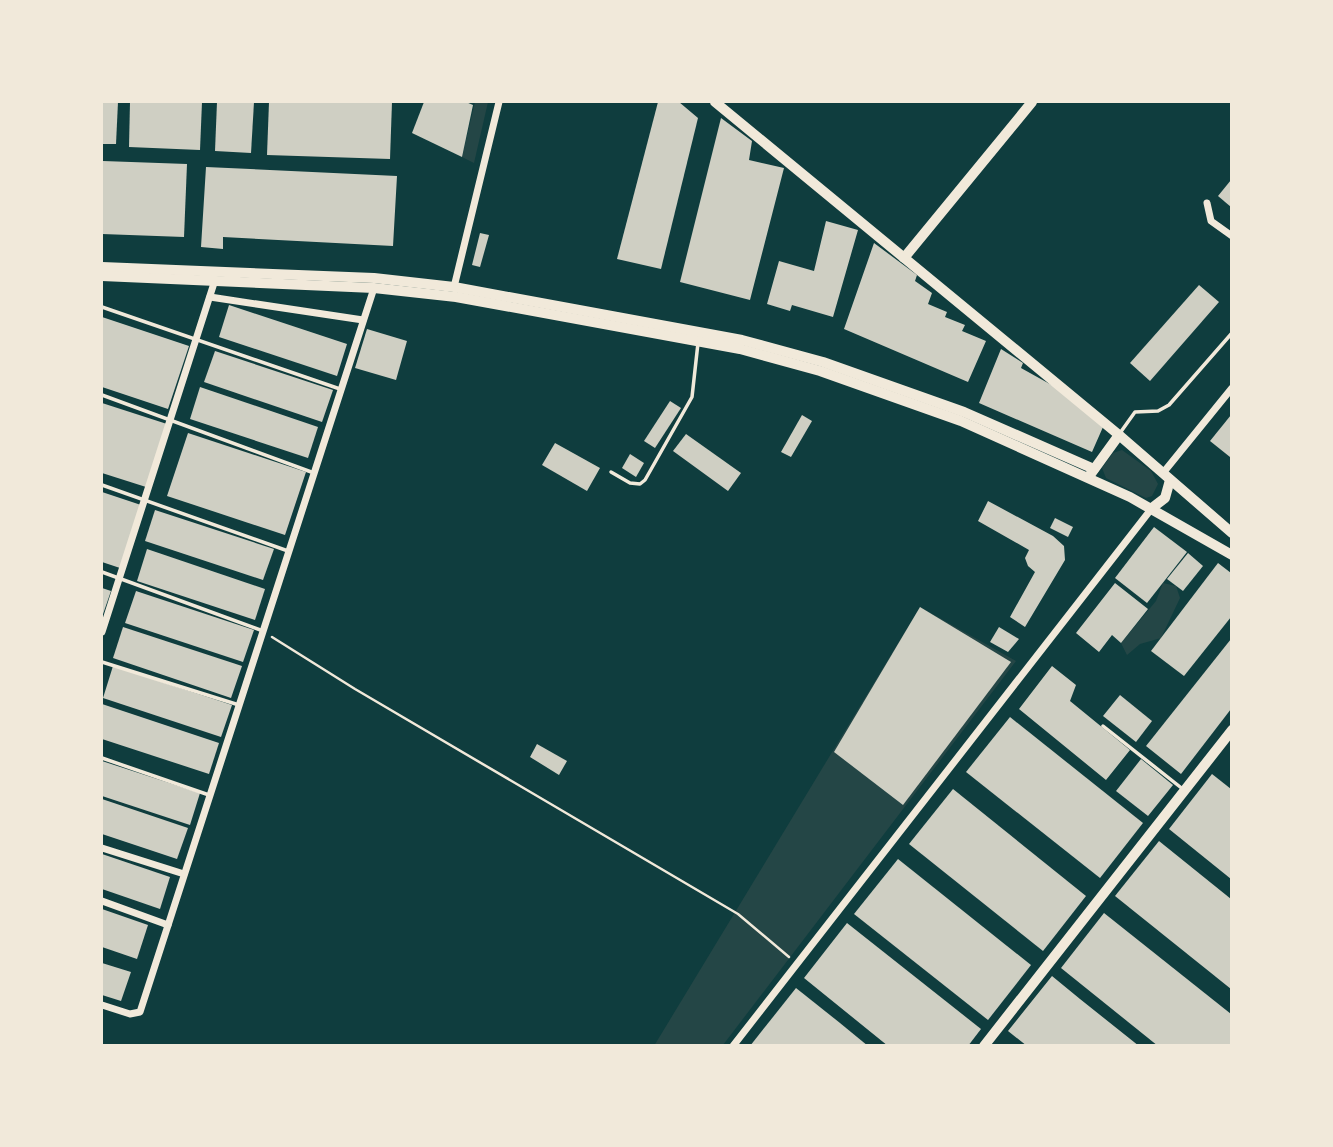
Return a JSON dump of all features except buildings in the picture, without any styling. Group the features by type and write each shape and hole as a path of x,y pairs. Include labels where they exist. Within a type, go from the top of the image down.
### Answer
{"main road":[{"path":"102,267 374,278 454,287 742,340 822,362 964,412 1091,473 1231,555"},
{"path":"102,276 374,288 456,297 698,341 831,375 961,421 1091,473"},
{"path":"1091,473 1119,435 1231,533"},
{"path":"1152,508 1165,498 1166,477"}],"street":[{"path":"454,287 499,102"},
{"path":"715,102 1119,435"},
{"path":"904,258 1032,102"},
{"path":"1207,203 1211,221 1231,236"},
{"path":"102,632 216,279"},
{"path":"102,1005 130,1014 140,1012 374,288"},
{"path":"210,297 363,320"},
{"path":"1166,477 1231,388"},
{"path":"733,1045 1152,508"},
{"path":"984,1045 1231,730"},
{"path":"102,848 184,874"},
{"path":"102,901 168,925"}],"lane":[{"path":"102,307 342,389"},
{"path":"1119,435 1135,412 1158,411 1169,405 1231,334"},
{"path":"611,472 630,483 640,484 645,480 692,397 698,341"},
{"path":"102,396 314,472"},
{"path":"102,485 288,551"},
{"path":"102,572 263,631"},
{"path":"102,662 239,705"},
{"path":"1103,726 1184,790"},
{"path":"102,758 210,795"}],"path":[{"path":"263,631 355,689 738,914 797,963"}],"shaded area":[{"path":"475,102 488,102 474,163 462,157"},
{"path":"1122,450 1151,471 1158,484 1152,496 1146,498 1106,478 1102,468 1113,453"},
{"path":"1163,583 1176,586 1180,598 1161,638 1140,644 1127,655 1121,643 1156,601"},
{"path":"920,607 1016,661 723,1045 654,1046"}]}
